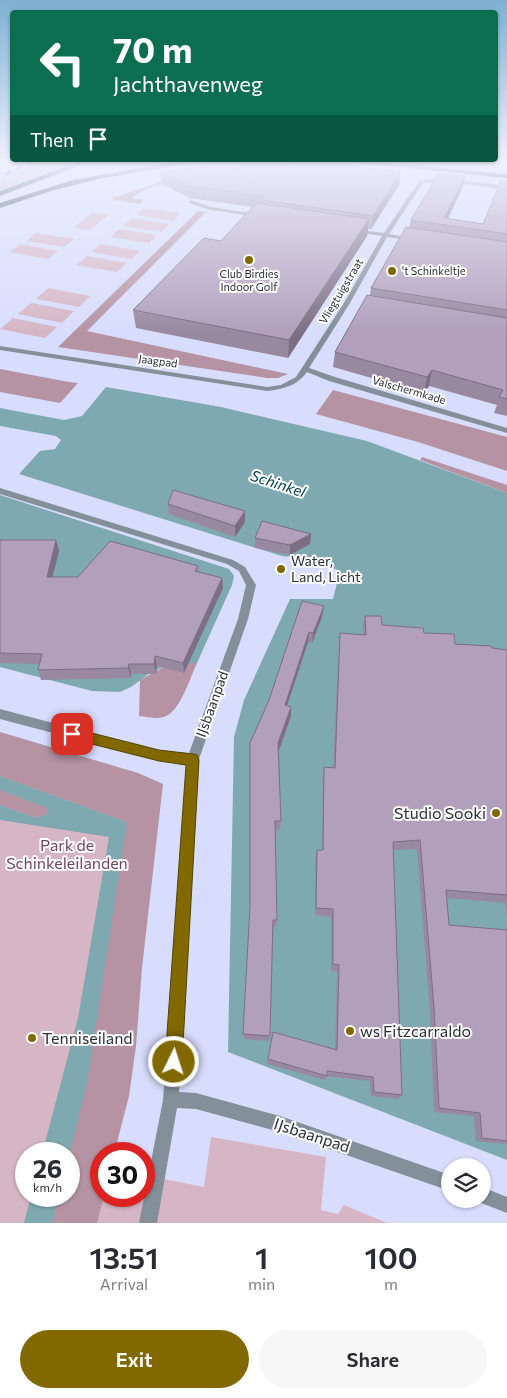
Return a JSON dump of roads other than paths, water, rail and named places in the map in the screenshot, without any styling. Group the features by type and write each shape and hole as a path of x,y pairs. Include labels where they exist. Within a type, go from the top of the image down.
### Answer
{"street":[{"name":"Vliegtuigstraat","path":"306,369 397,218"},
{"path":"350,229 422,240"},
{"path":"347,302 356,304"},
{"name":"Jaagpad","path":"0,348 267,389 283,387 300,378 306,369"},
{"name":"Valschermkade","path":"306,369 332,380 507,431"},
{"name":"IJsbaanpad","path":"0,491 230,562 242,568 251,586 250,598 193,760 171,1100 148,1223"},
{"path":"0,714 150,754 193,760"},
{"name":"IJsbaanpad","path":"171,1100 196,1101 280,1124 441,1180"},
{"path":"491,1199 507,1206"}],"water":[{"name":"Schinkel","path":"106,387 221,407 367,441 507,493 507,1160 228,1052 234,737 244,700 290,599 333,599 340,571 311,559 282,556 19,474 40,451 55,449 61,440 56,436 0,426 0,408 64,420 82,416"},
{"path":"0,495 229,569 234,576 232,585 197,663 166,666 150,673 131,687 120,692 92,691 0,667"},
{"path":"0,776 127,822 87,1083 72,1142 45,1142 78,1018 109,837 0,820 0,805 37,818 47,814 47,808 0,790"},
{"path":"28,1207 56,1207 52,1223 24,1223"}],"place":[{"name":"Club Birdies Indoor Golf","path":"249,260"},
{"name":"'t Schinkeltje","path":"392,271"},
{"name":"Water, Land, Licht","path":"281,569"},
{"name":"Studio Sooki","path":"496,813"},
{"name":"ws Fitzcarraldo","path":"350,1031"},
{"name":"Tenniseiland","path":"32,1038"}],"park label":[{"name":"Park de Schinkeleilanden","path":"67,854"}]}
